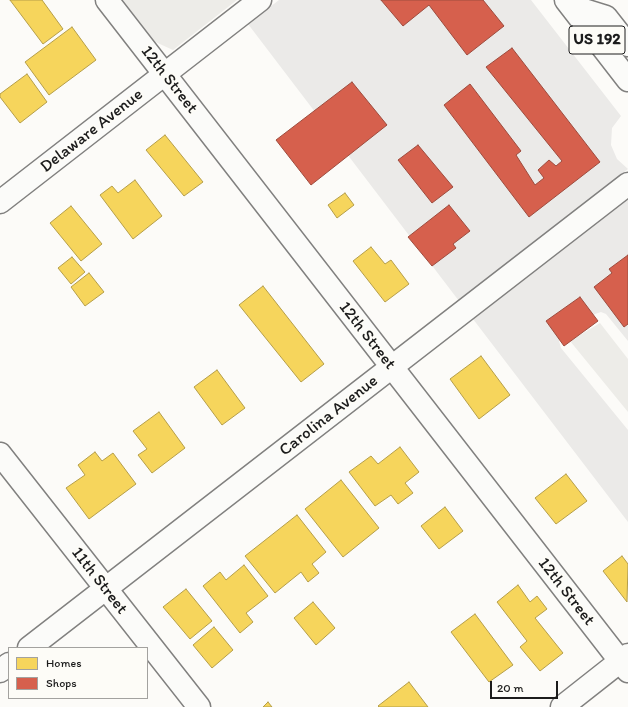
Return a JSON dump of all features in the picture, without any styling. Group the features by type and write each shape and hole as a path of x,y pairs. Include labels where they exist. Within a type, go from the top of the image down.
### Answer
{"main road":[{"name":"12th Street","path":"107,0 391,368 626,663"},
{"name":"Delaware Avenue","path":"0,202 260,0"},
{"path":"569,3 606,17 628,45"},
{"name":"US 192","path":"569,3 628,80"},
{"name":"Carolina Avenue","path":"30,647 628,184"},
{"name":"11th Street","path":"0,454 199,707"},
{"path":"562,707 626,663"},
{"path":"0,671 8,665"}],"shaded area":[{"path":"120,0 237,0 173,50 151,40"},
{"path":"279,0 531,0 621,116 612,128 611,145 617,159 628,169 459,301 248,24"},
{"path":"628,199 628,341 606,314 601,312 595,314 562,334 559,341 561,348 628,430 628,522 473,319"},
{"path":"600,323 628,359 628,412 570,341"}],"building: Homes":[{"path":"10,0 42,0 63,29 43,44"},
{"path":"72,27 96,60 49,95 25,62"},
{"path":"27,74 47,102 20,123 0,97 0,94"},
{"path":"165,135 203,182 184,196 146,150"},
{"path":"135,180 162,216 133,239 100,195 112,186 118,193"},
{"path":"345,193 354,205 337,218 328,205"},
{"path":"71,206 102,244 81,261 50,223"},
{"path":"371,247 385,264 391,260 409,284 385,302 353,261"},
{"path":"72,257 85,272 71,284 58,268"},
{"path":"89,273 104,292 85,306 71,287"},
{"path":"263,286 324,364 301,382 239,305"},
{"path":"481,356 510,395 479,419 450,379"},
{"path":"217,370 245,408 222,425 194,387"},
{"path":"159,412 185,448 152,473 138,455 147,449 133,431"},
{"path":"400,447 419,472 405,483 413,493 398,504 391,495 375,506 349,472 371,456 378,464"},
{"path":"95,452 102,461 113,453 136,484 89,519 66,488 85,475 78,465"},
{"path":"566,474 587,501 556,524 535,498"},
{"path":"341,480 379,528 343,557 305,509"},
{"path":"445,507 463,531 439,549 421,526"},
{"path":"297,515 326,552 312,564 319,573 308,582 301,572 275,593 245,556"},
{"path":"622,556 628,564 627,602 603,571"},
{"path":"244,565 268,596 246,613 253,622 240,633 203,586 220,572 226,580"},
{"path":"518,585 530,602 537,596 547,609 535,618 563,653 540,671 520,647 527,641 497,602"},
{"path":"186,589 212,621 190,639 163,607"},
{"path":"313,602 335,628 316,645 294,618"},
{"path":"475,614 513,665 489,682 451,632"},
{"path":"214,627 233,650 212,668 193,645"},
{"path":"409,682 428,707 378,706"},
{"path":"268,702 272,707 263,707"}],"building: Shops":[{"path":"381,0 483,0 504,26 467,55 429,5 403,26"},
{"path":"512,48 600,162 529,217 444,105 470,84 521,151 516,155 535,185 544,178 538,170 549,160 556,166 562,161 486,67"},
{"path":"352,82 387,125 311,185 276,140"},
{"path":"418,145 453,187 432,203 398,160"},
{"path":"449,205 470,231 453,244 456,248 432,266 408,237"},
{"path":"628,255 628,324 624,327 594,287 612,273 609,269"},
{"path":"580,297 598,321 564,346 546,321"}]}
